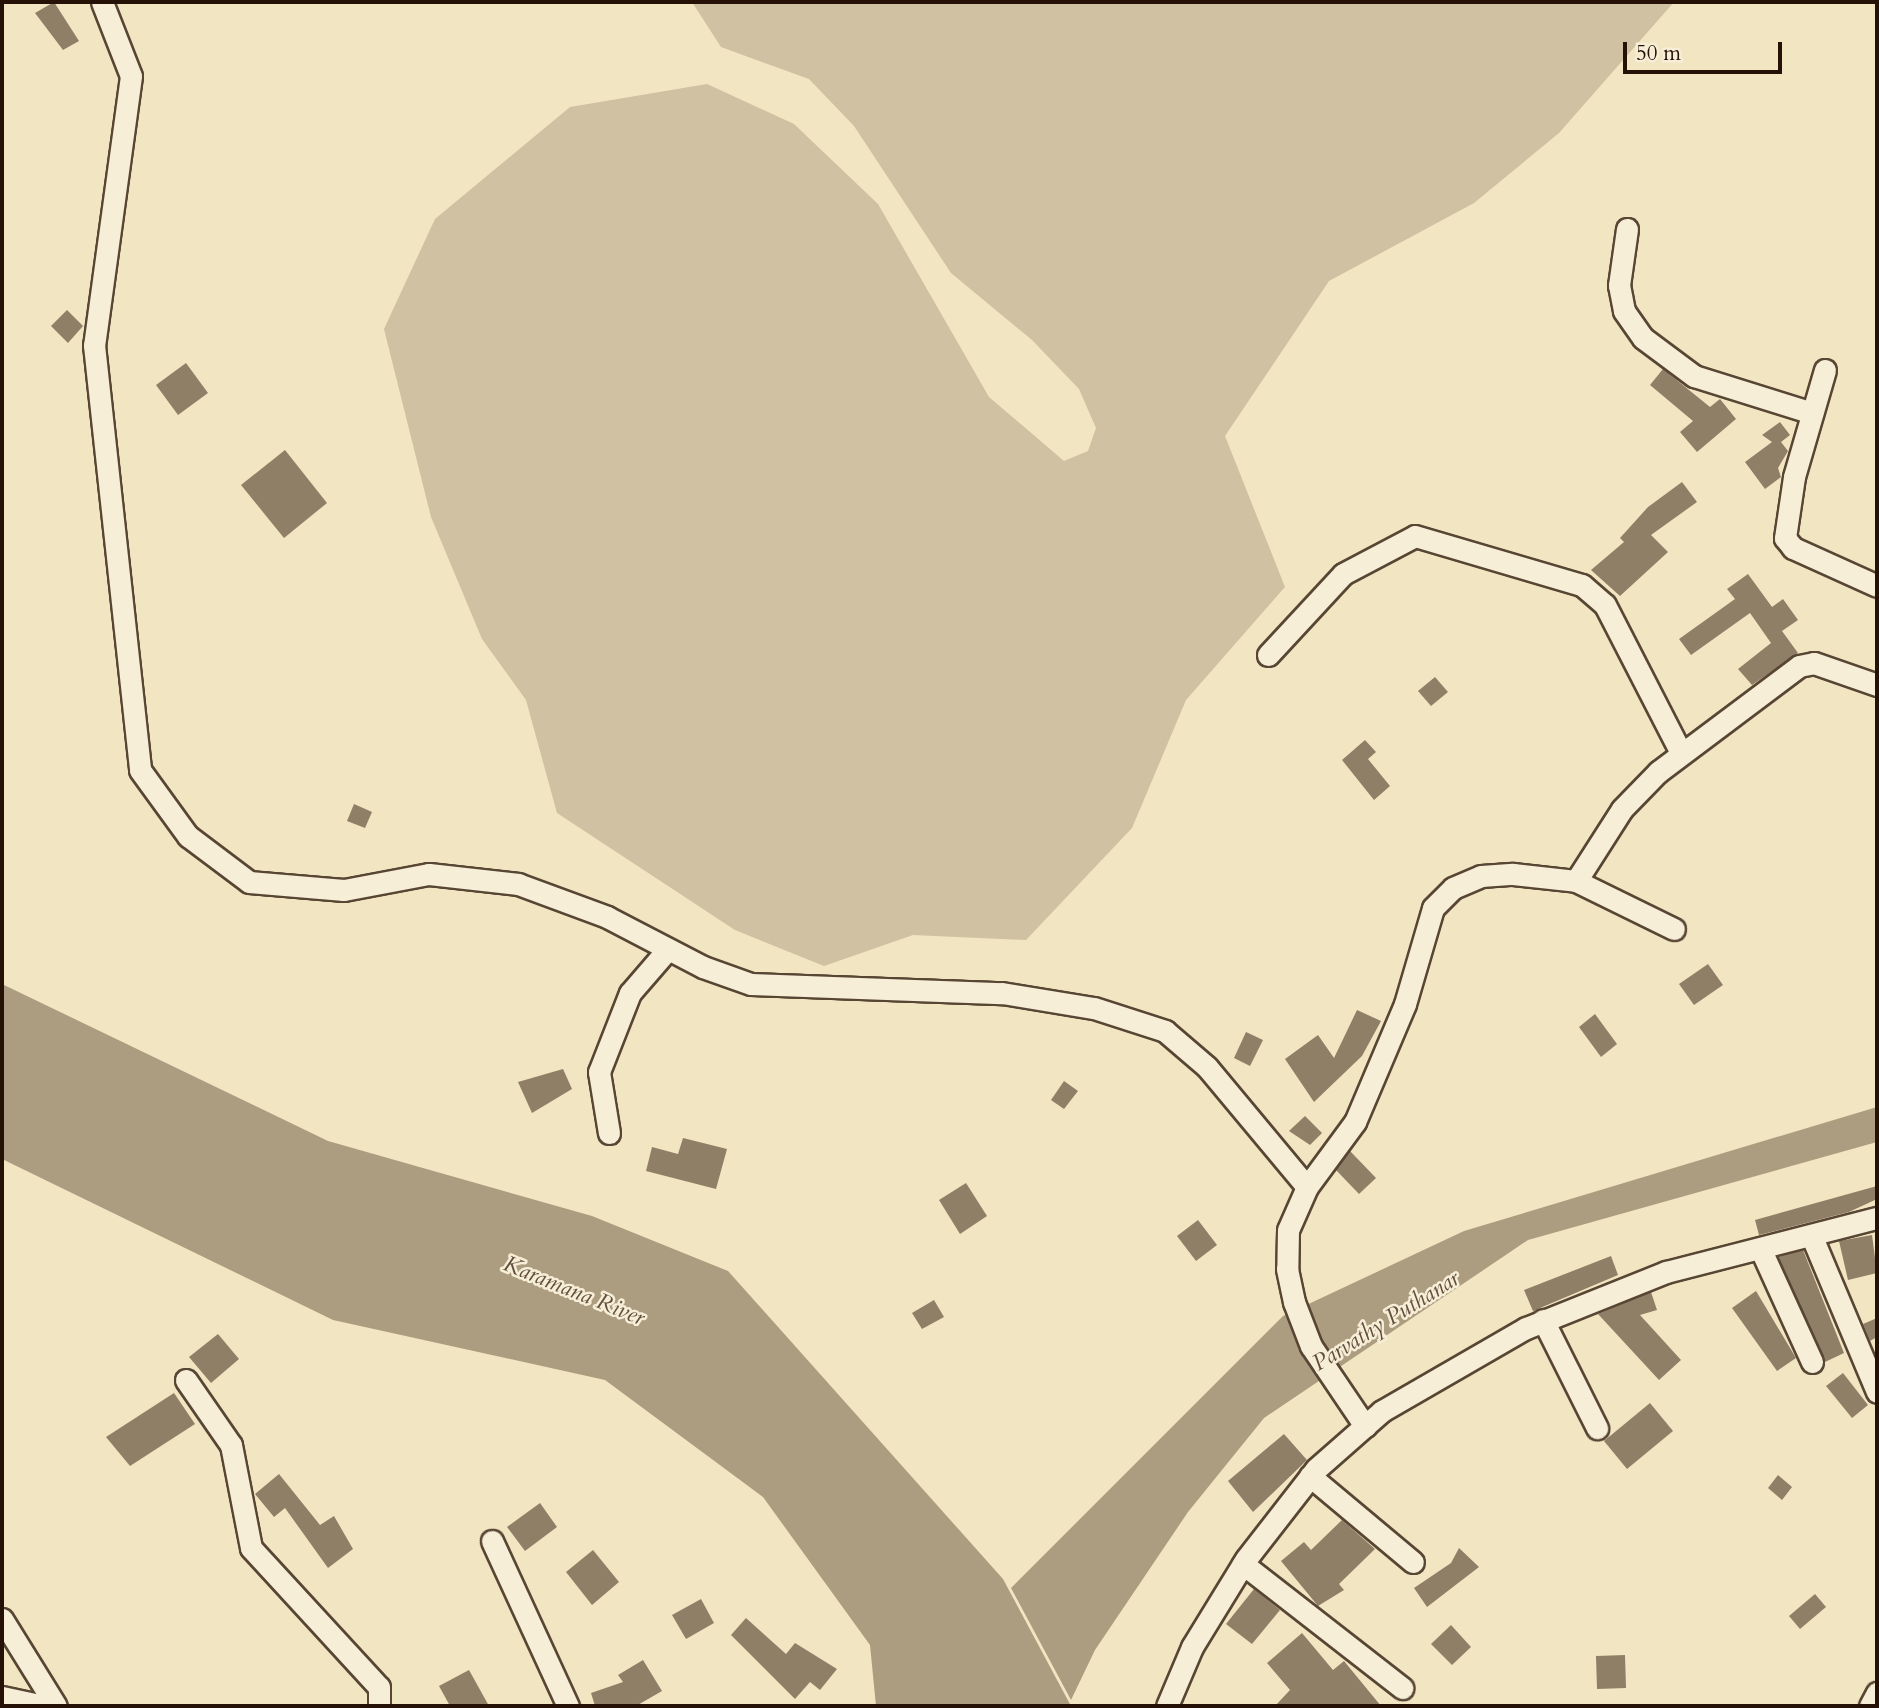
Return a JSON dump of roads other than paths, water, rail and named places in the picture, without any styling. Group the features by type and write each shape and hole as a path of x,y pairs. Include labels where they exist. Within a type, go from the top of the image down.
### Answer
{"street":[{"path":"102,2 131,76 94,345 140,770 188,836 249,882 344,890 429,874 518,884 607,918 668,949 751,984 1002,993 1136,1019 1186,1045 1307,1186"},
{"path":"1627,229 1619,285 1624,311 1643,338 1695,376 1812,413"},
{"path":"1825,370 1812,413 1785,538 1793,548 1877,586"},
{"path":"1268,655 1343,574 1415,536 1582,585 1612,616 1681,753"},
{"path":"1576,881 1622,809 1681,753 1799,666 1814,663 1877,683"},
{"path":"1366,1426 1335,1387 1294,1302 1287,1269 1288,1230 1307,1186 1360,1110 1405,1004 1433,908 1453,888 1481,876 1513,874 1576,881 1674,929"},
{"path":"609,1133 600,1072 630,993 668,949"},
{"path":"1167,1706 1192,1647 1243,1563 1310,1476 1366,1426 1543,1321 1666,1272 1812,1237 1877,1218"},
{"path":"1812,1237 1877,1392"},
{"path":"1761,1250 1812,1362"},
{"path":"1543,1321 1597,1428"},
{"path":"186,1380 231,1445 251,1548 379,1686 379,1706"},
{"path":"1310,1476 1413,1562"},
{"path":"492,1541 568,1706"},
{"path":"1243,1563 1402,1688"},
{"path":"2,1619 56,1706"},
{"path":"1870,1706 1877,1693"},
{"path":"2,1697 44,1706"}],"water":[{"name":"Karamana River","path":"2,984 328,1141 592,1216 728,1271 1003,1579 1071,1706 876,1706 870,1645 763,1497 605,1380 333,1320 2,1159"},
{"name":"Parvathy Puthanar","path":"1877,1107 1877,1142 1528,1240 1264,1418 1188,1512 1095,1650 1071,1700 1011,1588 1283,1316 1464,1231"}]}
